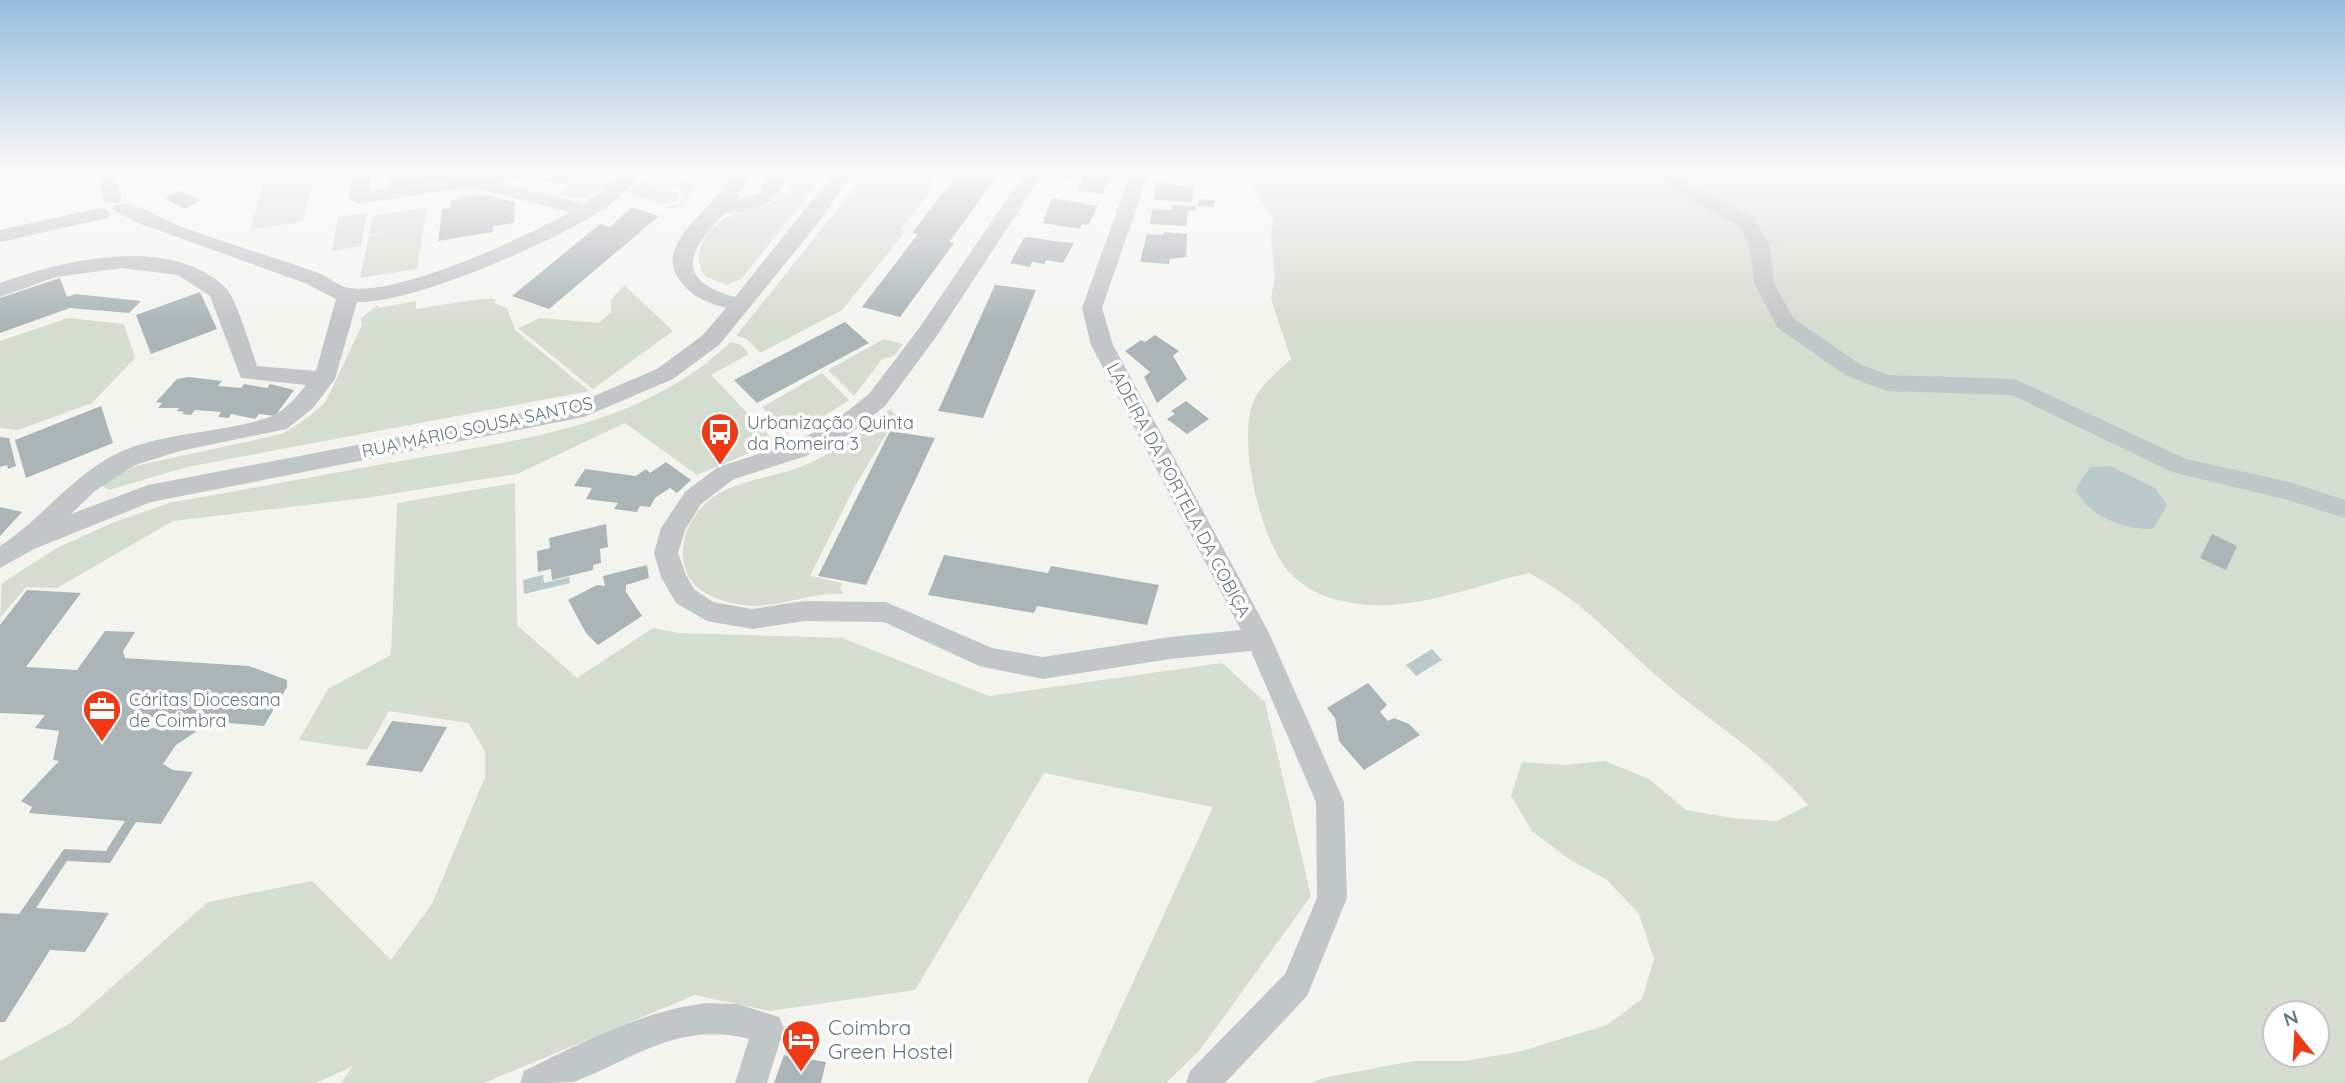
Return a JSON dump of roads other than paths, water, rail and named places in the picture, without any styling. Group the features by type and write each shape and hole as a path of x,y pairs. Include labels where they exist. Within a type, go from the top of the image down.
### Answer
{"street":[{"path":"0,236 52,223"},
{"path":"153,223 318,280 346,296 416,286 561,223"},
{"path":"706,223 684,247 682,266 693,287 710,297 739,305"},
{"name":"RUA MÁRIO SOUSA SANTOS","path":"24,542 83,516 184,485 584,409 665,374 711,340 808,223"},
{"path":"1001,223 928,332 877,400 839,430 798,450 726,473 693,498 673,528 666,553 674,577 685,596 706,611 752,619 804,611 886,612 988,658 1043,668 1170,648 1259,639"},
{"name":"LADEIRA DA PORTELA DA COBIÇA","path":"1122,223 1092,309 1102,345 1259,639 1329,802 1332,898 1296,985 1202,1083"},
{"path":"1745,223 1760,246 1763,283 1786,323 1853,370 1888,383 2015,387 2180,466 2289,491 2345,509"},
{"path":"0,290 53,271 122,262 183,269 219,292 249,373 324,379"},
{"path":"0,558 24,542 87,485 127,459 180,443 279,423 305,401 324,379 345,314 346,296"},
{"path":"536,1083 652,1029 699,1017 742,1018 768,1028 751,1083"}],"place":[{"name":"Urbanização Quinta da Romeira 3","path":"720,466"},
{"name":"Cáritas Diocesana de Coimbra","path":"102,743"},
{"name":"Coimbra Green Hostel","path":"801,1073"}]}
